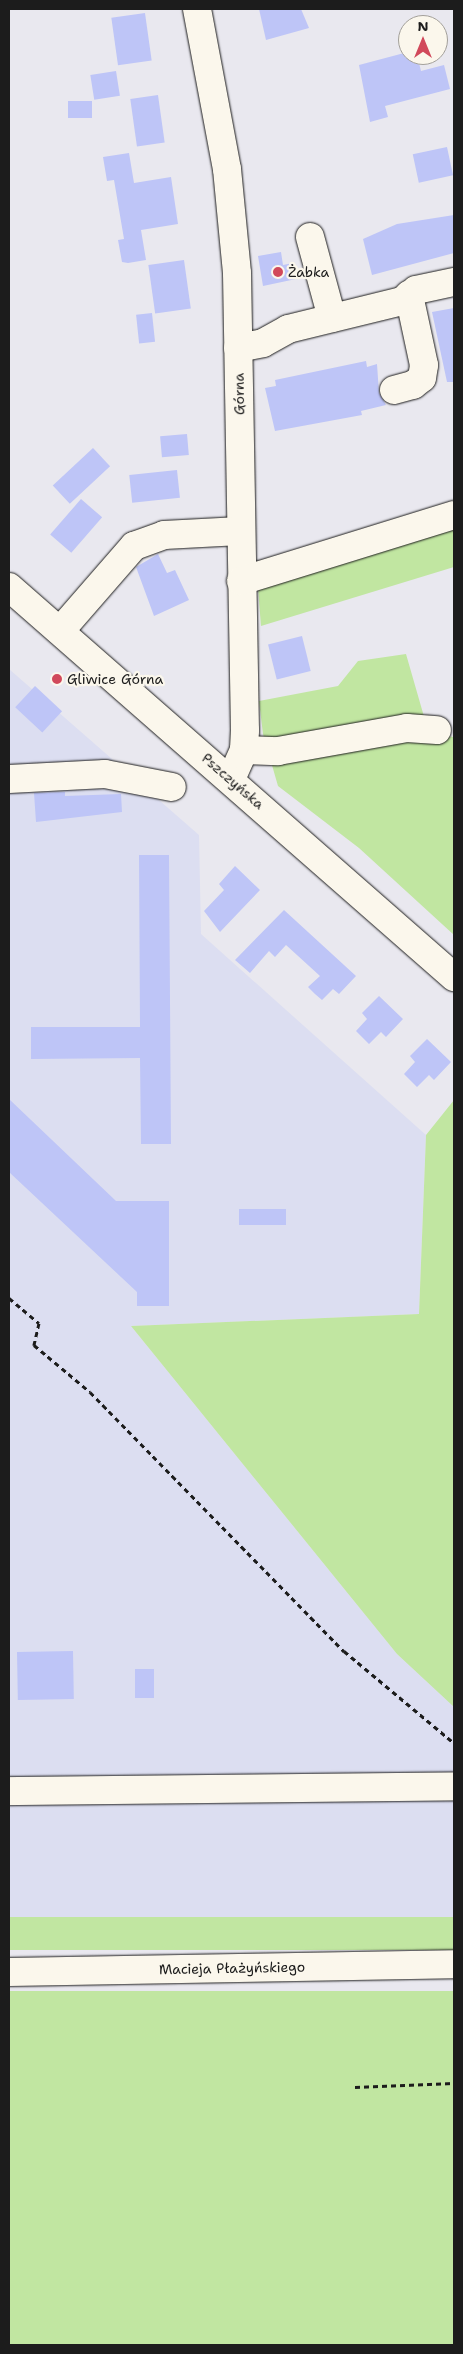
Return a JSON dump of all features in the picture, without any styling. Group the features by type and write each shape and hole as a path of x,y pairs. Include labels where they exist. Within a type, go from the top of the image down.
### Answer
{"street":[{"name":"Górna","path":"197,9 227,169 237,273 244,750 231,779"},
{"path":"310,237 332,318"},
{"path":"238,348 332,318 402,301 409,295 454,282"},
{"path":"394,390 413,385 422,378 424,365 409,295"},
{"path":"242,581 454,515"},
{"path":"60,632 134,546 164,535 240,531"},
{"name":"Pszczyńska","path":"9,587 231,779 454,977"},
{"path":"244,750 278,751 407,728 437,730"},
{"path":"9,779 105,774 172,787"},
{"path":"9,1791 454,1786"},
{"name":"Macieja Płażyńskiego","path":"9,1972 454,1964"}],"path":[{"path":"9,1298 39,1324 34,1345 90,1392 344,1651 454,1743"},
{"path":"355,2087 454,2083"}],"shaded area":[{"path":"9,669 199,835 201,934 426,1135 419,1314 131,1326 397,1654 454,1707 454,1917 9,1920"}],"green space":[{"path":"454,525 454,567 261,626 258,588"},
{"path":"406,654 429,734 454,737 454,935 359,848 278,786 263,734 259,701 338,686 358,661"},
{"path":"454,1100 454,1707 397,1654 131,1326 419,1314 426,1135"},
{"path":"9,1917 454,1917 454,1950 9,1950"},
{"path":"9,1991 454,1991 454,2345 9,2345"}],"building":[{"path":"259,9 301,9 309,28 266,40"},
{"path":"145,13 152,61 118,65 111,18"},
{"path":"398,55 398,65 420,65 421,71 444,65 450,89 385,106 388,117 370,122 359,65"},
{"path":"116,71 120,96 94,100 90,75"},
{"path":"158,95 165,143 137,146 130,99"},
{"path":"68,101 92,101 92,118 68,118"},
{"path":"447,147 453,175 419,183 413,154"},
{"path":"129,153 134,183 171,177 178,224 141,230 146,260 128,263 122,262 118,240 124,239 114,180 107,181 103,157"},
{"path":"454,215 454,253 372,275 363,239 397,224"},
{"name":"Żabka","path":"281,252 283,265 293,263 296,279 263,286 258,256"},
{"path":"184,260 191,309 155,314 148,265"},
{"path":"454,308 454,382 447,382 432,312"},
{"path":"152,313 155,342 139,344 136,315"},
{"path":"366,361 367,367 377,364 379,393 386,405 361,411 362,415 275,431 265,388 276,386 275,380"},
{"path":"187,434 189,455 162,457 160,436"},
{"path":"93,448 110,466 70,504 53,486"},
{"path":"177,470 180,498 132,503 129,475"},
{"path":"81,499 102,517 71,553 50,534"},
{"path":"158,554 167,573 175,570 189,600 154,616 136,567"},
{"path":"302,636 311,671 277,679 268,644"},
{"path":"35,686 62,711 42,732 15,707"},
{"path":"65,792 65,796 121,794 122,812 36,822 34,793"},
{"path":"139,855 169,855 171,1144 141,1144 140,1058 31,1059 31,1027 140,1027"},
{"path":"235,866 260,890 220,932 204,911 224,890 219,884"},
{"path":"284,910 356,976 339,994 333,989 322,1000 315,994 308,987 320,976 286,945 275,957 269,951 250,973 235,960"},
{"path":"379,996 403,1019 386,1037 381,1032 369,1044 356,1031 367,1019 362,1013"},
{"path":"427,1039 451,1062 434,1080 429,1075 417,1087 404,1074 415,1062 410,1056"},
{"path":"9,1099 116,1201 169,1201 169,1306 137,1306 137,1292 9,1172"},
{"path":"239,1209 286,1209 286,1225 239,1225"},
{"path":"73,1651 74,1699 18,1700 17,1652"},
{"path":"135,1669 154,1669 154,1698 135,1698"}],"place":[{"name":"Żabka","path":"278,272"},
{"name":"Gliwice Górna","path":"57,679"}]}
